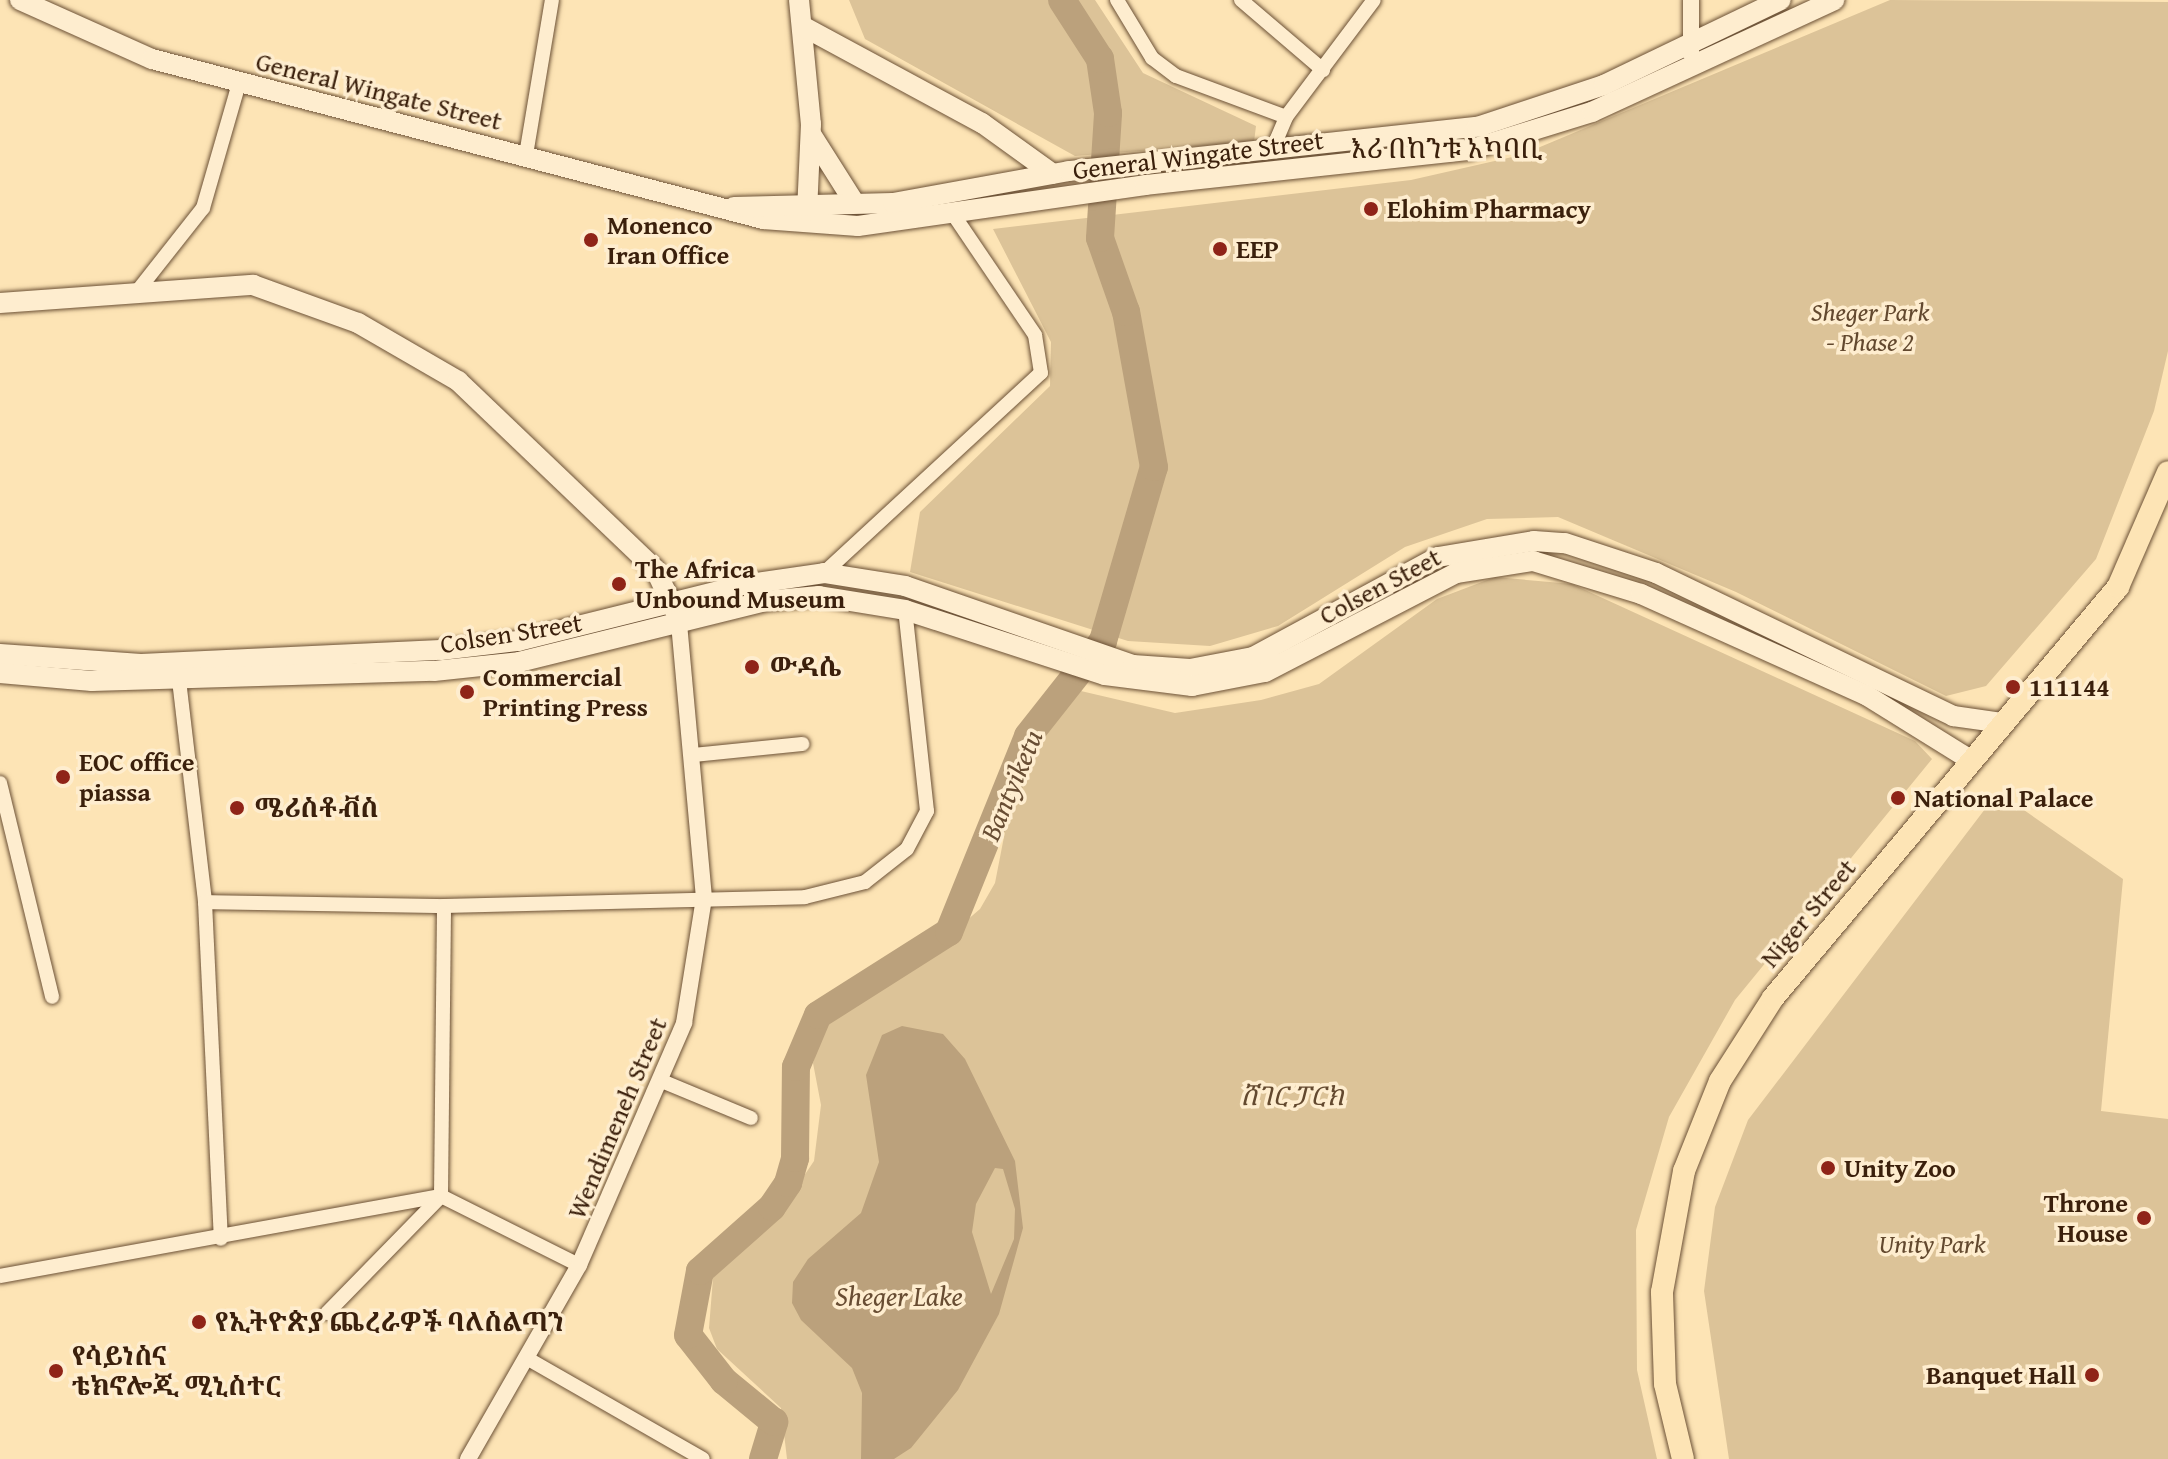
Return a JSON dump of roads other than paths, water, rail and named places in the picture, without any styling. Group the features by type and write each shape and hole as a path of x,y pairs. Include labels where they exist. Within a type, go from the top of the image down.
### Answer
{"main road":[{"name":"General Wingate Street","path":"20,0 152,59 808,226 953,214 1072,196 1144,175 1273,148 1477,127 1604,85 1781,0"},
{"path":"799,0 806,28 811,134 806,200 808,226"},
{"name":"General Wingate Street","path":"734,207 806,200 915,200 1061,173 1144,175 1469,150 1592,112 1834,0"},
{"path":"806,28 982,123 1061,173"},
{"path":"811,134 854,202"},
{"path":"0,303 139,289 253,285 398,343 458,381 655,569 678,613"},
{"name":"Niger Street","path":"1683,1459 1665,1384 1662,1292 1670,1225 1701,1122 1773,998 2118,587 2168,472"},
{"path":"1533,551 1565,543 1656,573 1953,716 2002,723"},
{"name":"Colsen Steet","path":"1016,648 1192,686 1265,672 1456,573 1533,551 1629,588 1853,689 1972,761"},
{"path":"0,654 92,672 441,650 518,641 678,613 824,573 905,586 1020,626 1109,667"},
{"name":"Colsen Street","path":"0,673 92,672 179,680 519,662 678,613 819,596 905,610 1016,648"}],"street":[{"path":"526,155 552,0"},
{"path":"1117,0 1152,58 1176,76 1286,117"},
{"path":"1241,0 1323,70"},
{"path":"1273,148 1286,117 1374,0"},
{"path":"1691,0 1688,47 1697,66"},
{"path":"139,289 203,208 239,83"},
{"path":"824,573 1041,373 1035,335 953,214"},
{"path":"205,902 444,906 829,894 887,867 922,830 927,772 905,610"},
{"name":"Wendimeneh Street","path":"468,1459 530,1360 579,1265 664,1082 691,997 704,898 678,613"},
{"path":"179,680 205,902 221,1239"},
{"path":"693,755 802,744"},
{"path":"0,783 52,997"},
{"path":"327,1313 441,1196 444,906"},
{"path":"664,1082 751,1118"},
{"path":"0,1276 221,1239 441,1196 579,1265"},
{"path":"530,1360 703,1459"}],"water":[{"name":"Sheger Lake","path":"902,1026 943,1034 965,1059 1015,1161 1023,1228 999,1314 958,1390 911,1448 894,1459 861,1459 862,1393 852,1368 801,1320 792,1303 793,1282 808,1259 861,1213 879,1162 866,1075 882,1035","holes":["995,1168 1003,1169 1015,1209 1014,1239 991,1294 972,1232 976,1204"]}],"waterway":[{"name":"Bantyiketu","path":"763,1459 774,1422 724,1381 688,1335 700,1271 772,1207 788,1183 795,1158 796,1067 818,1015 949,932 1028,736 1103,641 1154,467 1126,312 1100,238 1108,113 1100,59 1062,0"}],"place":[{"name":"Elohim Pharmacy","path":"1371,209"},
{"name":"Monenco Iran Office","path":"591,240"},
{"name":"EEP","path":"1220,249"},
{"name":"The Africa Unbound Museum","path":"619,584"},
{"name":"ውዳሴ","path":"752,667"},
{"name":"111144","path":"2013,687"},
{"name":"Commercial Printing Press","path":"467,692"},
{"name":"EOC office piassa","path":"63,777"},
{"name":"National Palace","path":"1898,798"},
{"name":"ሜሪስቶቭስ","path":"237,808"},
{"name":"Unity Zoo","path":"1828,1168"},
{"name":"Throne House","path":"2144,1218"},
{"name":"የኢትዮጵያ ጨረራዎች ባለስልጣን","path":"199,1322"},
{"name":"የሳይነስና ቴክኖሎጂ ሚኒስተር","path":"56,1371"},
{"name":"Banquet Hall","path":"2092,1375"}],"district":[{"name":"እሪ በከንቱ አካባቢ","path":"1447,148"}],"park label":[{"name":"Sheger Park - Phase 2","path":"1870,327"},
{"name":"ሸገር ፓርክ","path":"1292,1096"},
{"name":"Unity Park","path":"1932,1244"}]}
